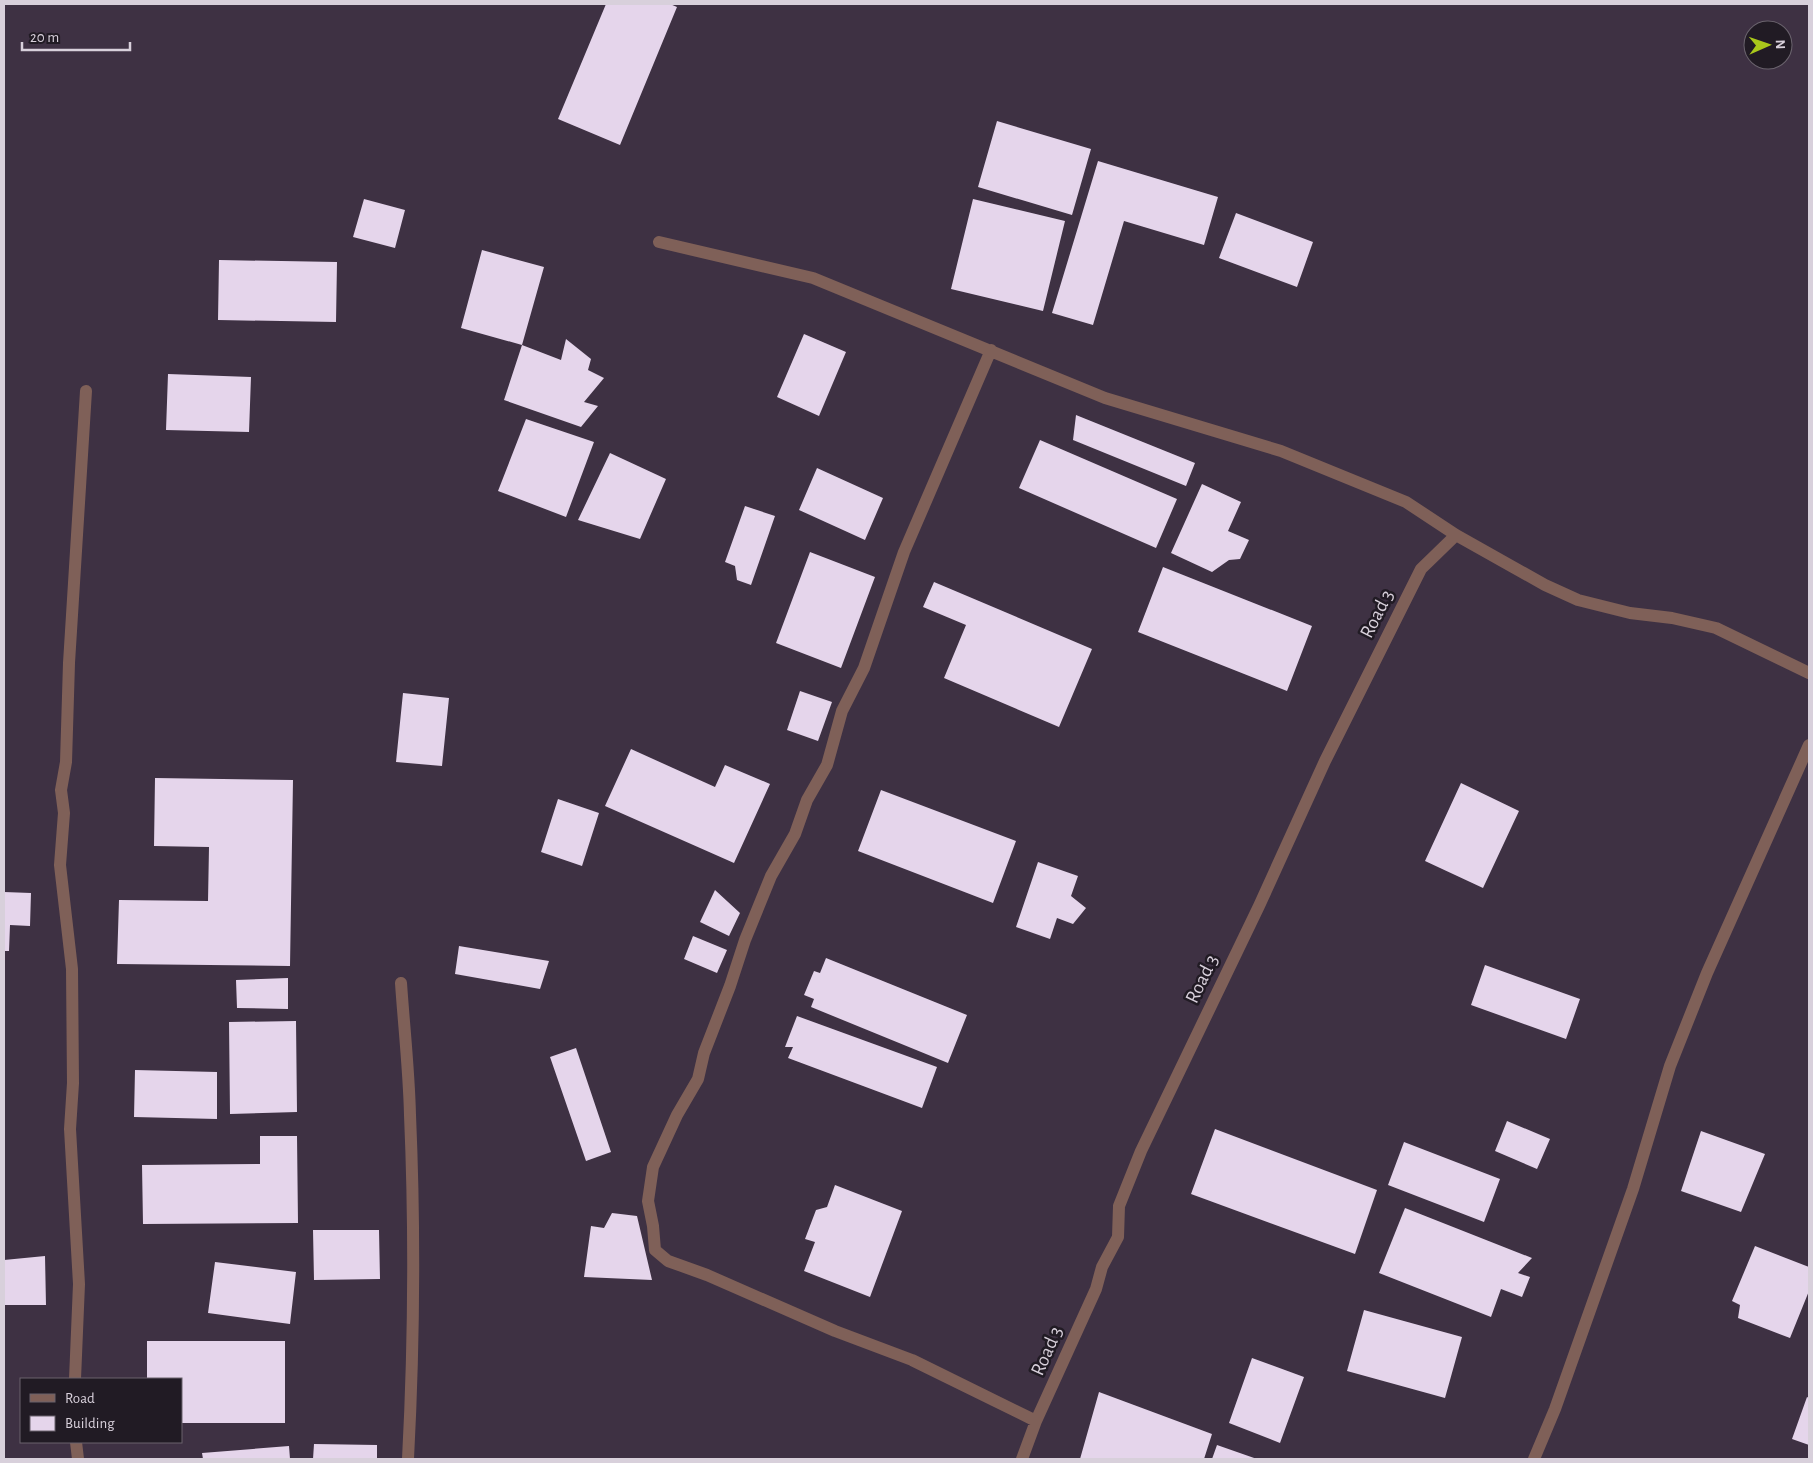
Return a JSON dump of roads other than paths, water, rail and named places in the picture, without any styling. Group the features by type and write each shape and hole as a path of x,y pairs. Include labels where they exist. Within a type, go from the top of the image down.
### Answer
{"street":[{"path":"659,242 813,278 1105,398 1281,451 1406,502 1456,535 1545,586 1578,600 1630,613 1672,618 1716,628 1809,673"},
{"path":"991,350 904,552 864,668 842,711 827,764 807,800 795,834 771,876 704,1053 698,1079 677,1115 653,1167 648,1201 655,1250 668,1260 835,1331 912,1360 1036,1421"},
{"path":"75,1378 78,1284 70,1129 73,1083 72,969 60,865 64,813 61,790 66,762 70,654 86,391"},
{"name":"Road 3","path":"1022,1459 1036,1421 1096,1289 1102,1267 1118,1236 1119,1206 1167,1094 1259,906 1325,761 1401,605 1421,569 1456,535"},
{"path":"1534,1459 1555,1408 1633,1189 1670,1066 1707,973 1809,745"},
{"path":"401,983 410,1113 413,1226 412,1394 408,1459"},
{"path":"76,1443 78,1459"}]}
